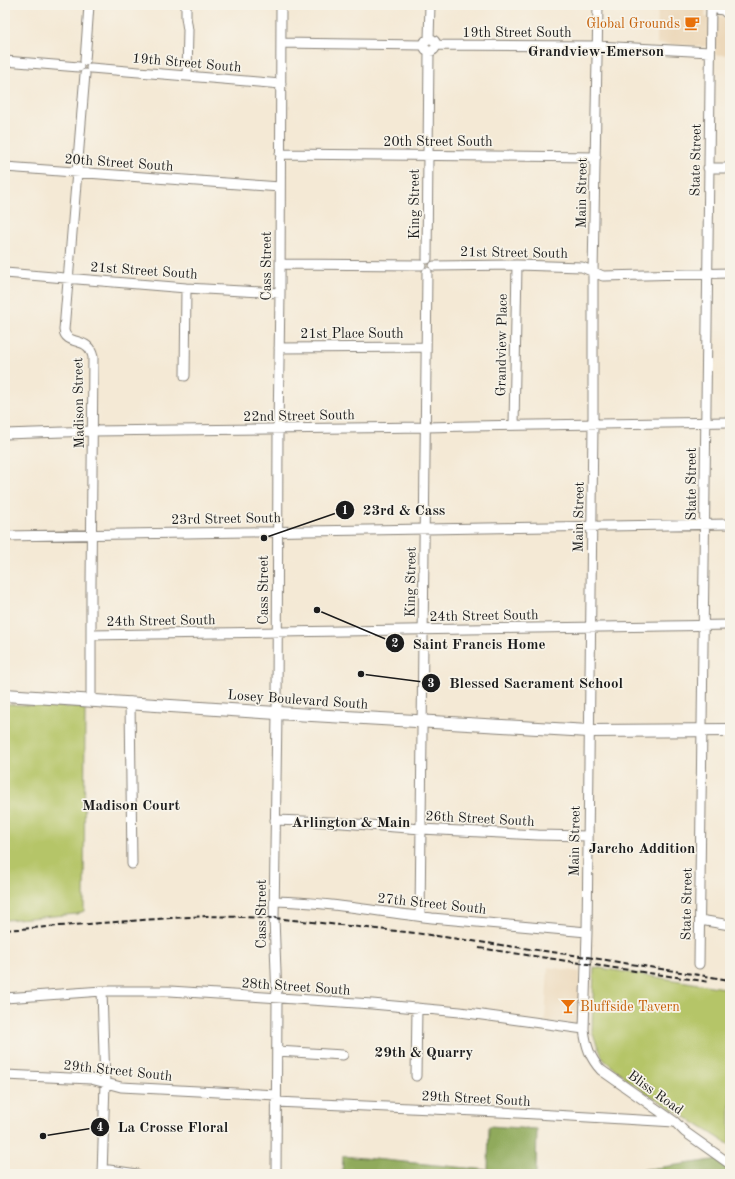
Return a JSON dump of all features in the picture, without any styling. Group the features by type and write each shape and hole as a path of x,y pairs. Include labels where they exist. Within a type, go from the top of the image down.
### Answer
{"main road":[{"name":"Losey Boulevard South","path":"5,695 421,722 590,731 730,730"}],"street":[{"name":"Madison Street","path":"89,5 65,334 68,338 87,346 93,357 91,700"},
{"path":"186,5 188,30 187,76"},
{"name":"Cass Street","path":"276,1174 277,999 274,923 277,713 281,5"},
{"name":"King Street","path":"420,916 430,5"},
{"name":"Main Street","path":"584,1029 590,731 593,272 598,5"},
{"path":"711,6 723,10 730,16"},
{"name":"State Street","path":"699,964 711,6"},
{"name":"19th Street South","path":"281,43 597,46 710,52"},
{"name":"19th Street South","path":"5,61 281,84"},
{"name":"20th Street South","path":"280,154 596,157"},
{"name":"20th Street South","path":"5,167 280,186"},
{"path":"708,168 730,168"},
{"name":"21st Street South","path":"280,264 427,266 517,265 582,267 603,276 730,273"},
{"name":"Grandview Place","path":"514,425 517,265"},
{"name":"21st Street South","path":"5,273 186,288 280,293"},
{"path":"185,376 186,288"},
{"name":"21st Place South","path":"279,348 426,347"},
{"name":"22nd Street South","path":"5,434 93,431 730,422"},
{"name":"23rd Street South","path":"5,536 730,524"},
{"name":"24th Street South","path":"91,636 730,625"},
{"path":"130,702 132,864"},
{"name":"26th Street South","path":"275,820 538,835 588,836"},
{"name":"27th Street South","path":"275,901 288,901 420,916 587,932"},
{"path":"700,920 730,925"},
{"path":"102,991 105,1082 102,1171 137,1174"},
{"name":"28th Street South","path":"5,998 102,991 170,991 417,1008 460,1012 584,1029"},
{"path":"416,1076 417,1008"},
{"name":"Bliss Road","path":"584,1029 590,1056 601,1070 675,1122 685,1132 730,1164"},
{"path":"277,1051 343,1055"},
{"name":"29th Street South","path":"5,1075 91,1079 121,1087 276,1098 675,1122"}],"shaded area":[{"path":"658,5 706,5 705,17 723,17 730,26 730,55 715,55 715,47 657,44"},
{"path":"548,967 580,972 579,1020 577,1025 545,1021"}],"green space":[{"path":"5,704 85,708 84,911 77,914 5,920"},
{"path":"594,967 730,989 730,1145 637,1087 603,1059 592,1032"},
{"path":"489,1126 537,1129 536,1174 342,1174 343,1156 488,1170"},
{"path":"720,1159 730,1174 612,1174"}],"railway":[{"path":"5,930 207,916 274,918 415,933 587,957 730,980"},
{"path":"479,948 710,982"}],"place":[{"name":"Global Grounds","path":"692,23"},
{"name":"23rd & Cass","path":"264,538"},
{"name":"Saint Francis Home","path":"317,610"},
{"name":"Blessed Sacrament School","path":"361,674"},
{"name":"Bluffside Tavern","path":"568,1006"},
{"name":"La Crosse Floral","path":"43,1136"}],"district":[{"name":"Grandview-Emerson","path":"596,51"},
{"name":"Madison Court","path":"131,805"},
{"name":"Arlington & Main","path":"351,822"},
{"name":"Jarcho Addition","path":"642,848"},
{"name":"29th & Quarry","path":"424,1052"}]}
